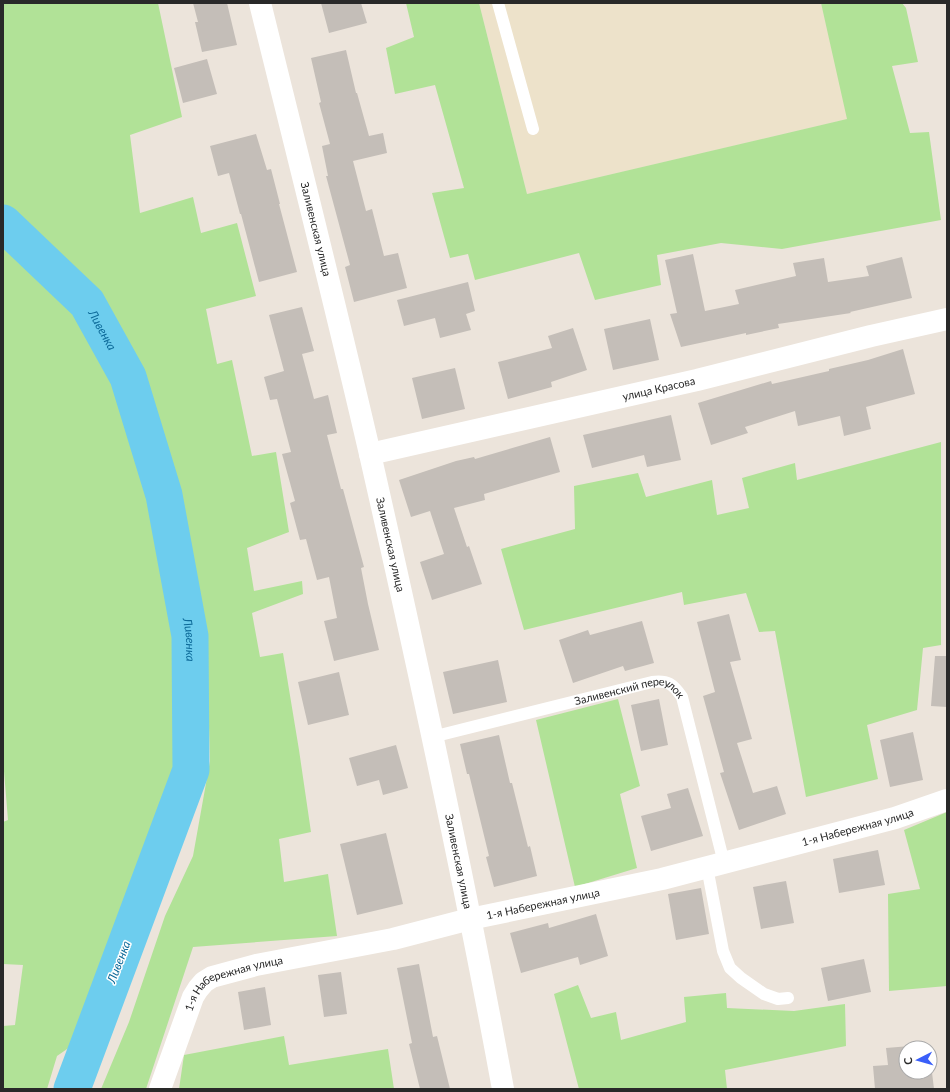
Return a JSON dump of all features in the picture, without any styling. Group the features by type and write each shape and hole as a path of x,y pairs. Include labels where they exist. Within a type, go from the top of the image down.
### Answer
{"street":[{"name":"Заливенская улица","path":"260,3 370,454 432,737 503,1089"},
{"name":"улица Красова","path":"370,454 697,380 872,336 947,319"},
{"name":"1-я Набережная улица","path":"160,1089 193,997 204,982 212,977 256,965 393,939 470,920 662,879 896,818 947,800"},
{"path":"486,1089 494,1043"}],"lane":[{"path":"498,3 532,130"},
{"name":"Заливенский переулок","path":"432,737 652,682 661,681 676,688 682,697 715,865 723,951 730,968 746,982 764,994 778,999 788,998"}],"shaded area":[{"path":"479,3 821,3 848,119 527,194"}],"green space":[{"path":"3,3 158,3 182,117 130,135 140,213 193,197 201,233 237,223 256,296 206,309 217,364 232,360 252,456 276,452 289,532 247,548 254,591 302,581 303,594 252,613 260,657 283,653 311,832 279,839 284,882 328,874 337,936 193,947 146,1089 101,1089 129,1022 165,916 193,856 210,761 207,658 189,560 175,495 136,367 99,302 39,234 3,211"},
{"path":"406,3 479,3 527,194 847,119 821,3 902,3 906,8 918,62 892,66 910,133 929,132 941,220 782,249 721,243 657,255 661,285 595,300 579,253 475,280 468,254 450,258 432,193 464,188 435,85 395,94 386,48 414,37"},
{"path":"3,245 37,268 101,351 141,469 168,582 179,701 177,773 157,840 80,1040 57,1056 47,1089 3,1089 3,1026 15,1025 23,965 3,964 3,822 8,820 3,759"},
{"path":"941,442 941,645 923,648 917,710 867,725 878,779 806,797 775,631 759,632 746,593 684,605 682,592 524,630 501,549 575,529 574,486 638,473 646,497 712,480 717,515 749,508 742,478 795,463 797,480"},
{"path":"618,699 640,786 620,794 637,868 575,887 536,720"},
{"path":"947,812 947,986 889,991 888,894 920,889 904,830"},
{"path":"578,985 591,1018 616,1012 621,1040 686,1022 684,997 726,993 727,1008 794,1011 845,1004 846,1046 725,1070 727,1089 579,1089 554,994"},
{"path":"284,1036 289,1065 388,1049 394,1089 179,1089 184,1055"}],"building":[{"path":"193,3 227,3 237,45 202,52 195,22 198,22"},
{"path":"321,3 361,3 367,23 329,33"},
{"path":"346,50 356,93 369,136 383,133 387,153 353,161 366,211 372,209 384,256 398,253 407,288 354,302 345,267 350,265 326,176 328,176 322,146 330,144 319,103 321,102 311,58"},
{"path":"207,59 217,94 183,103 174,68"},
{"path":"256,134 267,170 271,169 297,272 259,282 229,173 218,176 210,146"},
{"path":"693,254 705,311 739,304 735,290 796,276 793,263 824,258 828,282 869,276 866,266 902,257 912,298 850,312 851,313 778,324 779,328 746,335 746,333 681,347 670,314 677,313 665,260"},
{"path":"468,282 475,311 466,314 471,330 440,338 435,318 404,326 397,300"},
{"path":"302,307 314,351 302,354 314,399 328,395 337,433 327,435 364,567 361,568 379,650 334,661 324,621 337,618 329,577 317,580 306,539 300,540 290,503 295,501 282,454 291,452 277,399 270,400 264,377 284,371 269,315"},
{"path":"650,319 659,360 613,370 604,329"},
{"path":"573,328 587,370 551,382 552,387 508,399 498,362 552,348 548,336"},
{"path":"903,349 915,394 866,407 871,429 844,436 840,416 798,426 795,411 745,427 748,433 711,445 698,403 771,381 772,384 829,371 829,369 868,360"},
{"path":"455,368 465,409 422,419 412,378"},
{"path":"671,415 681,460 647,467 644,455 592,468 583,435"},
{"path":"550,437 560,472 484,494 485,500 454,508 467,547 469,546 482,584 432,600 420,562 444,554 430,511 411,517 399,480 456,461 474,457 475,459"},
{"path":"729,614 741,660 730,662 752,739 737,743 753,793 777,786 786,814 739,830 720,773 724,772 703,696 715,692 697,622"},
{"path":"642,621 654,663 625,671 623,666 573,683 559,640 588,630 590,635"},
{"path":"935,656 947,656 947,707 931,706"},
{"path":"498,660 507,702 453,714 443,672"},
{"path":"339,672 349,715 308,725 298,682"},
{"path":"659,699 668,745 641,751 631,705"},
{"path":"913,732 923,780 890,787 880,740"},
{"path":"499,735 510,783 512,783 537,876 494,887 486,857 489,856 460,744"},
{"path":"396,745 408,788 383,795 379,780 357,786 349,758"},
{"path":"688,788 703,836 651,851 641,816 671,808 667,794"},
{"path":"386,833 403,904 357,915 340,844"},
{"path":"878,850 885,885 839,893 833,859"},
{"path":"786,881 794,923 761,929 753,887"},
{"path":"701,888 709,934 676,940 668,894"},
{"path":"596,914 608,956 580,965 578,957 521,973 510,933 548,923 549,928"},
{"path":"864,959 871,992 828,1001 821,968"},
{"path":"419,964 433,1037 437,1036 450,1089 420,1089 409,1044 412,1043 397,968"},
{"path":"341,972 347,1014 324,1017 318,975"},
{"path":"265,987 271,1025 244,1030 238,992"},
{"path":"898,1047 898,1080 933,1080 934,1089 875,1089 873,1066 888,1065 886,1048"}],"waterway":[{"name":"Ливенка","path":"3,223 87,303 128,377 164,495 190,636 191,770 72,1089"}]}
